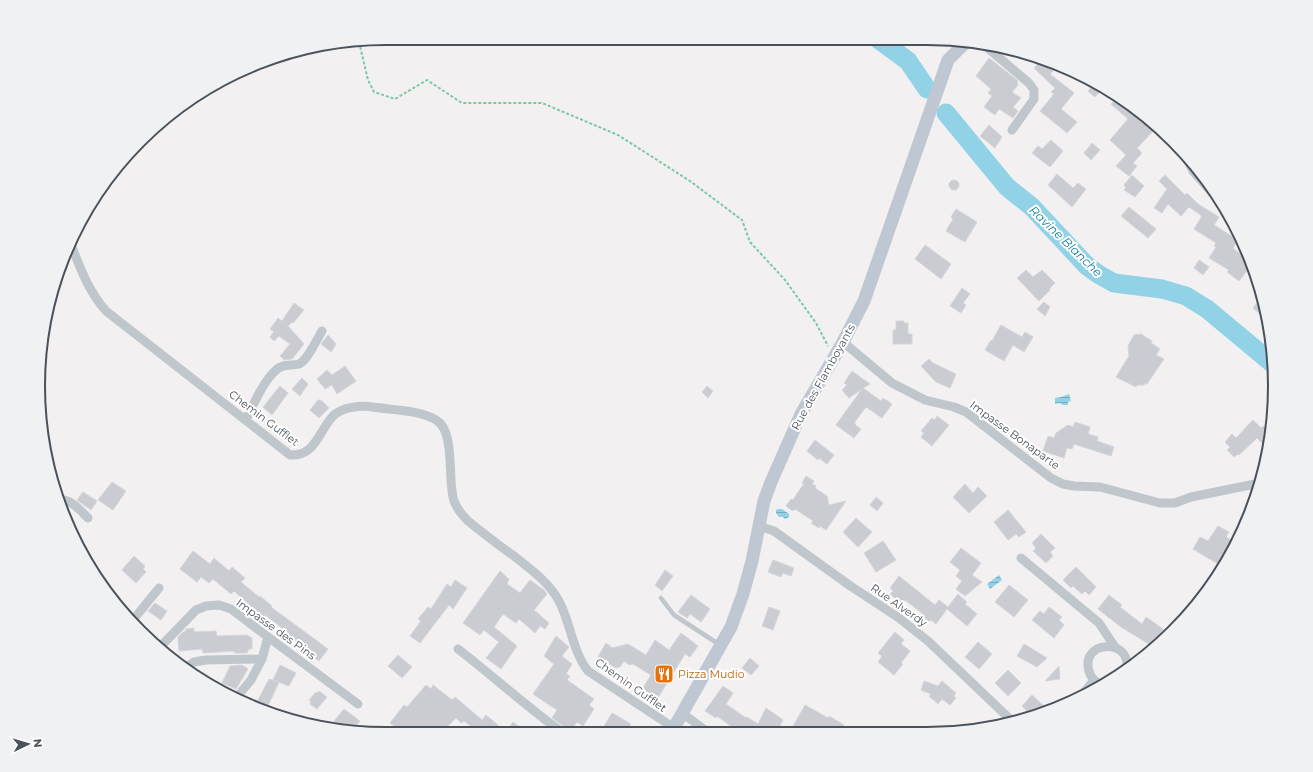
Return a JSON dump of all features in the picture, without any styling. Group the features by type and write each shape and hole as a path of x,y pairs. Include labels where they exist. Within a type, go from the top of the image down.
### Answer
{"main road":[{"name":"Rue des Flamboyants","path":"674,727 731,627 743,594 752,561 764,501 800,414 843,342 864,301 948,60 961,47"}],"street":[{"path":"992,52 1029,83 1034,90 1034,99 1012,130"},
{"name":"Chemin Gufflet","path":"73,250 90,290 106,311 290,455 299,455 307,452 333,416 342,410 354,407 368,406 421,414 436,420 442,425 446,432 449,447 452,491 458,511 468,521 544,580 558,600 566,616 576,650 581,662 588,671 666,727"},
{"path":"246,420 266,383 276,370 282,366 299,364 304,361 322,331"},
{"name":"Impasse Bonaparte","path":"843,342 892,383 925,400 954,407 966,412 1051,478 1063,484 1074,486 1100,486 1160,503 1175,503 1191,497 1253,484"},
{"path":"65,502 75,505 88,518"},
{"name":"Rue Alverdy","path":"759,526 774,531 910,627 928,641 1008,717"},
{"path":"1021,558 1099,623 1115,647"},
{"path":"136,617 159,588"},
{"name":"Impasse des Pins","path":"164,644 196,610 206,606 219,605 231,609 358,704"},
{"path":"240,694 251,680 262,659 268,637"},
{"path":"1097,682 1090,674 1088,667 1090,656 1097,648 1106,646 1115,647 1120,650 1125,657 1126,663"},
{"path":"458,649 554,727"},
{"path":"190,665 194,662 206,660 262,659"},
{"path":"1089,686 1094,680"},
{"path":"682,714 700,727"}],"lane":[{"path":"661,598 674,615 720,645"}],"path":[{"path":"360,46 368,80 374,92 395,99 427,80 462,103 542,103 618,136 690,181 742,220 750,242 786,280 816,323 830,350 835,354"}],"water":[{"path":"1069,394 1071,401 1068,402 1068,405 1059,403 1055,404 1055,398"},
{"path":"782,509 789,514 789,517 785,519 783,517 779,517 776,513 776,510"},
{"path":"999,575 1002,580 990,589 987,584"}],"building":[{"path":"989,58 1017,80 1018,85 1012,92 1021,98 1013,107 1018,111 1013,118 999,109 995,115 984,107 992,96 988,93 991,89 976,76"},
{"path":"1034,62 1054,70 1050,74 1074,93 1061,109 1077,122 1067,133 1040,111 1054,94 1051,92 1055,88 1034,68 1037,65"},
{"path":"1091,87 1100,92 1095,97 1088,91"},
{"path":"1114,101 1116,102 1135,115 1153,131 1137,148 1142,153 1133,163 1137,166 1129,176 1116,166 1126,155 1110,140 1128,119 1111,104"},
{"path":"989,125 1002,137 995,148 980,136"},
{"path":"1051,140 1063,151 1050,167 1032,153 1038,146 1042,149"},
{"path":"1092,143 1100,150 1091,160 1084,153"},
{"path":"1057,174 1073,188 1078,183 1086,189 1072,207 1048,185"},
{"path":"1132,175 1144,186 1135,197 1124,190 1126,188 1124,185"},
{"path":"1165,175 1185,195 1187,193 1198,204 1219,217 1214,225 1234,238 1236,243 1233,248 1242,255 1248,270 1239,281 1227,272 1229,270 1209,258 1216,247 1214,246 1216,243 1194,229 1202,216 1189,207 1181,216 1168,204 1162,213 1154,208 1167,189 1159,181"},
{"path":"952,180 956,180 958,181 958,189 952,190 949,187 949,183"},
{"path":"1129,207 1156,229 1148,238 1121,216"},
{"path":"956,209 977,222 965,242 946,231 953,219 951,217"},
{"path":"925,245 951,264 941,279 915,259"},
{"path":"1199,260 1209,267 1203,275 1194,268"},
{"path":"1026,270 1033,277 1042,270 1055,283 1039,301 1017,278"},
{"path":"962,288 970,294 963,303 966,305 961,313 950,306"},
{"path":"1044,302 1050,307 1045,316 1037,309"},
{"path":"294,303 304,310 293,323 292,322 288,326 304,344 292,359 284,360 280,356 290,344 279,336 274,341 270,337 274,332 270,329 278,318 282,321"},
{"path":"1257,303 1260,313 1253,308"},
{"path":"896,321 904,321 904,323 908,323 908,334 912,334 912,344 893,344 893,330 896,330"},
{"path":"1001,325 1022,337 1025,332 1033,337 1024,352 1013,345 1004,361 985,350"},
{"path":"1141,334 1152,341 1151,343 1160,349 1156,355 1164,359 1147,384 1137,385 1136,387 1116,377 1129,356 1128,346 1134,335"},
{"path":"328,335 336,344 331,352 321,344"},
{"path":"929,359 933,363 956,374 950,388 936,382 921,366"},
{"path":"345,366 356,381 337,394 332,385 325,389 317,379 327,370 332,375"},
{"path":"852,371 870,384 863,388 881,401 883,398 892,404 882,418 866,407 854,423 861,429 854,438 836,425 862,389 849,398 842,390 847,385 844,383"},
{"path":"302,378 308,384 300,396 292,389"},
{"path":"280,386 288,393 272,415 263,407"},
{"path":"707,386 713,391 708,398 702,392"},
{"path":"318,400 321,400 329,408 319,418 310,410"},
{"path":"937,416 949,425 932,446 921,437 924,433 921,431 932,418 935,420"},
{"path":"1253,420 1261,428 1263,426 1265,428 1263,444 1257,438 1239,455 1238,454 1234,457 1227,450 1230,447 1225,442 1232,434 1236,438"},
{"path":"1075,422 1090,427 1088,434 1098,437 1097,441 1114,447 1111,456 1074,444 1072,449 1067,448 1064,458 1043,451 1048,436 1054,438 1056,433 1068,425 1073,427"},
{"path":"815,440 834,455 827,464 819,458 818,460 807,451"},
{"path":"806,476 814,481 812,484 816,486 815,488 827,496 829,505 846,501 826,530 811,523 813,521 795,509 793,511 786,506 791,499 793,500 804,484 802,483"},
{"path":"112,482 126,491 113,510 98,500"},
{"path":"965,484 973,493 978,487 987,496 969,513 953,497"},
{"path":"83,492 97,501 91,510 77,500"},
{"path":"876,497 883,503 877,511 870,505"},
{"path":"1008,510 1026,532 1019,537 1016,534 1008,540 994,522"},
{"path":"856,518 872,532 858,547 843,532"},
{"path":"1218,526 1229,532 1226,537 1231,540 1218,564 1193,549 1200,537 1208,541"},
{"path":"1041,534 1055,548 1050,552 1053,556 1046,563 1033,551 1036,548 1032,543"},
{"path":"883,541 896,560 876,572 864,553"},
{"path":"961,548 981,563 972,575 982,582 965,596 956,589 962,581 956,576 960,570 950,562"},
{"path":"193,551 210,564 214,558 229,571 232,567 245,578 241,582 272,606 271,607 328,649 319,661 305,651 307,649 288,636 290,634 265,615 263,617 234,591 231,594 213,579 209,583 201,577 197,582 180,569"},
{"path":"134,556 145,566 143,569 146,572 136,583 122,570"},
{"path":"773,560 794,568 791,576 783,573 781,577 768,572"},
{"path":"1076,567 1096,587 1089,595 1085,591 1082,594 1073,586 1071,588 1063,580"},
{"path":"665,570 673,576 662,591 655,585"},
{"path":"500,571 509,579 507,584 520,593 530,580 544,590 547,594 534,610 549,623 545,629 540,626 535,633 519,619 516,623 503,614 494,627 517,646 501,669 486,658 499,642 484,630 480,635 463,623"},
{"path":"899,576 935,605 939,600 948,607 958,594 967,602 965,604 977,614 967,626 947,609 936,624 931,620 929,622 921,615 922,613 905,600 902,604 890,594 893,591 890,588"},
{"path":"455,580 467,588 453,609 449,605 420,643 410,636 421,621 418,619 428,607 431,609 447,584 451,587"},
{"path":"1009,585 1028,600 1014,617 995,602"},
{"path":"691,595 710,609 701,622 690,614 687,618 678,612"},
{"path":"1109,595 1122,605 1120,607 1142,624 1146,617 1163,629 1159,636 1149,644 1121,627 1098,609"},
{"path":"155,603 167,611 161,620 148,611"},
{"path":"769,607 780,611 773,630 762,626"},
{"path":"1049,607 1062,617 1059,620 1064,625 1054,638 1032,620 1040,611 1044,614"},
{"path":"194,628 194,632 216,631 217,636 247,635 252,638 252,649 249,649 247,653 234,653 235,651 203,653 202,649 179,651 178,637 185,632 186,629"},
{"path":"895,632 904,640 901,644 910,651 901,663 903,664 894,675 878,662 882,656 878,653"},
{"path":"681,633 698,646 690,657 685,654 654,704 639,694 651,675 633,664 629,665 624,661 620,667 616,668 598,657 606,643 612,648 628,644 646,655 655,640 669,650"},
{"path":"556,636 569,647 562,656 572,664 566,674 570,676 567,680 594,699 589,705 594,709 583,726 577,722 573,727 564,727 552,718 557,710 533,694 554,664 544,656"},
{"path":"978,642 992,654 979,669 965,657"},
{"path":"1024,644 1047,658 1037,667 1017,656"},
{"path":"398,655 412,667 402,678 388,666"},
{"path":"750,658 759,666 751,675 742,668"},
{"path":"242,665 248,669 236,689 222,683 230,666"},
{"path":"280,665 296,673 289,686 273,680"},
{"path":"1059,666 1060,679 1045,681"},
{"path":"1008,670 1021,683 1008,696 995,683"},
{"path":"269,679 279,682 268,706 257,702"},
{"path":"924,681 938,686 942,681 956,693 954,696 956,698 950,705 942,699 938,704 929,696 931,694 921,690"},
{"path":"426,685 431,689 433,685 452,700 455,697 482,720 486,715 500,727 472,727 464,721 461,723 456,718 447,727 396,727 390,723 404,705 407,707"},
{"path":"723,686 733,693 726,704 746,718 747,717 758,724 766,708 783,720 779,727 732,727 717,716 716,718 705,711"},
{"path":"319,691 327,697 317,709 310,704 311,701 309,700 316,692 317,693"},
{"path":"1032,695 1044,706 1028,712 1022,706"},
{"path":"805,705 844,725 843,727 793,727"},
{"path":"344,709 360,721 357,725 337,723 334,721"},
{"path":"612,713 631,724 629,727 604,727"},
{"path":"513,722 519,727 510,727"}],"waterway":[{"name":"Ravine Blanche","path":"886,45 908,61 927,89"},
{"name":"Ravine Blanche","path":"946,113 1007,187 1032,207 1087,266 1114,283 1162,289 1186,296 1207,309 1267,359"}],"place":[{"name":"Pizza Mudio","path":"664,674"}]}
